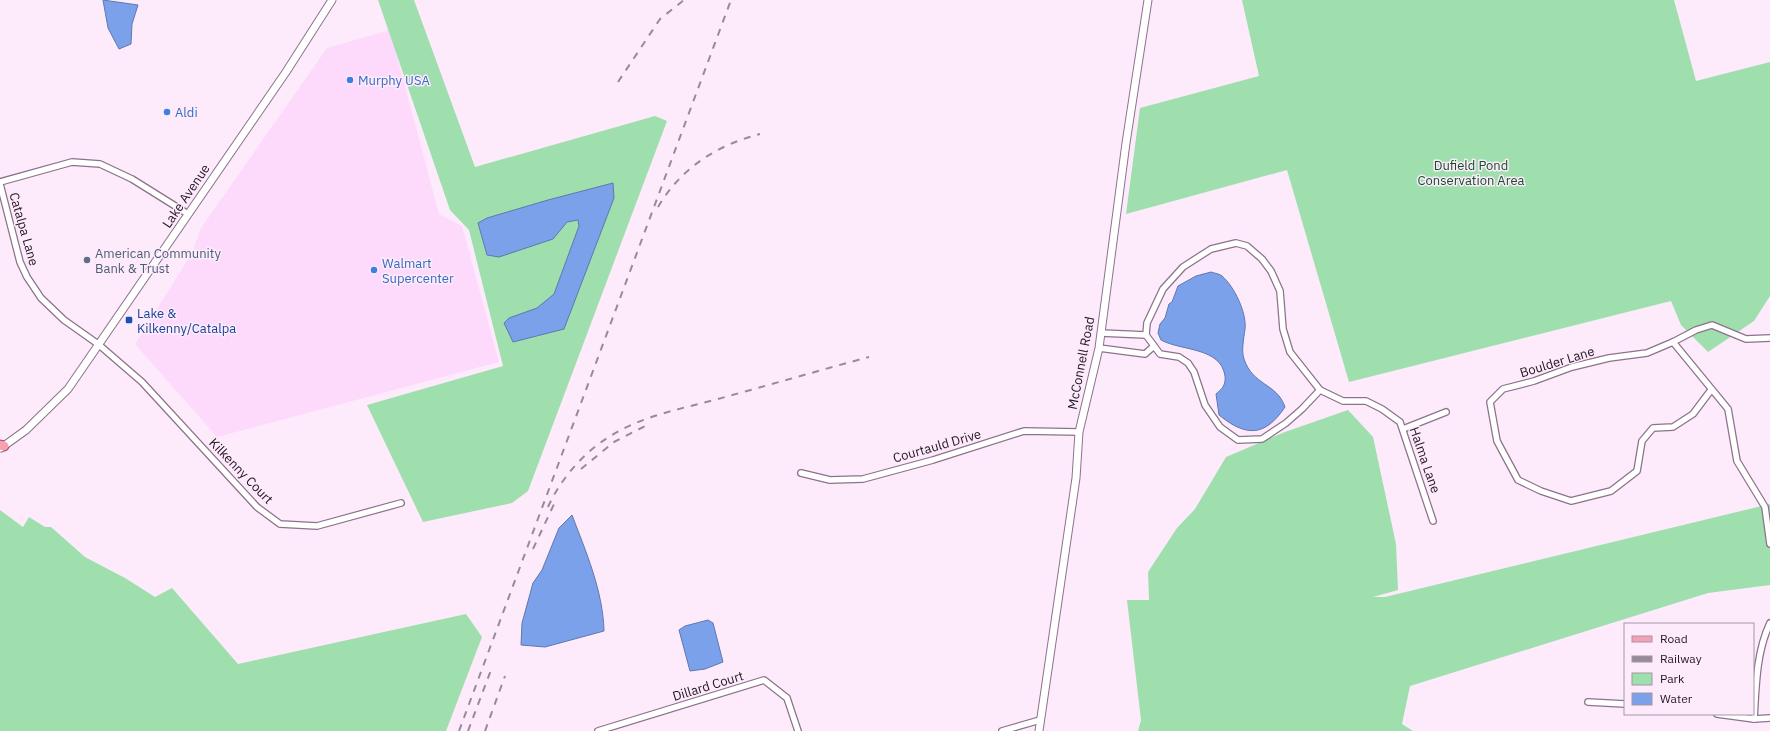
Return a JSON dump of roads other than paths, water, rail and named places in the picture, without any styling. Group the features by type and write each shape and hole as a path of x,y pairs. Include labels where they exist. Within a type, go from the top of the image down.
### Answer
{"street":[{"name":"Lake Avenue","path":"1,446 26,430 68,389 286,72 332,0"},
{"name":"McConnell Road","path":"1039,731 1076,478 1079,432 1099,348 1126,143 1148,0"},
{"path":"0,183 72,162 100,164 132,179 188,214"},
{"name":"Catalpa Lane","path":"0,183 20,262 27,277 41,298 64,320 98,344"},
{"path":"1236,243 1247,246 1262,259 1271,271 1280,291 1283,329 1290,352 1320,390 1291,418 1262,439 1238,440 1220,427 1205,405 1194,372 1188,363 1179,357 1160,354 1154,346 1146,335 1146,323 1163,289 1184,268 1211,249 1236,243"},
{"path":"1770,338 1746,339 1712,325 1696,330 1673,342 1728,409 1737,461 1765,507 1770,544"},
{"path":"1100,333 1146,335"},
{"name":"Boulder Lane","path":"1673,342 1647,353 1609,358 1572,367 1534,381 1503,389 1490,402 1497,441 1518,480 1571,501 1611,491 1637,471 1642,441 1653,428 1674,427 1693,414 1711,390"},
{"name":"Kilkenny Court","path":"98,344 142,382 258,507 280,524 317,526 401,503"},
{"path":"1099,348 1146,354 1154,346"},
{"name":"Halma Lane","path":"1320,390 1342,400 1366,401 1400,422 1433,521"},
{"path":"1403,429 1446,412"},
{"name":"Courtauld Drive","path":"801,473 830,480 863,479 930,461 1024,431 1079,432"},
{"path":"1754,719 1756,671 1766,631 1770,623"},
{"name":"Dillard Court","path":"598,731 764,680 787,698 798,731"},
{"path":"1588,702 1624,704"},
{"path":"1725,715 1754,719 1770,718"},
{"path":"1002,731 1040,720"}],"water":[{"path":"103,0 138,5 132,24 131,44 119,49 108,28"},
{"path":"613,183 614,198 564,329 513,342 504,323 509,318 537,308 554,294 579,226 578,220 567,222 553,239 499,257 487,255 478,223 487,218"},
{"path":"1211,272 1221,275 1227,280 1239,300 1244,315 1245,329 1243,352 1248,368 1253,375 1276,393 1285,407 1278,417 1262,429 1246,430 1229,422 1219,415 1216,394 1225,382 1225,376 1222,367 1216,360 1199,351 1169,344 1161,340 1158,333 1160,324 1165,318 1169,304 1172,302 1178,286 1196,276"},
{"path":"572,515 597,586 601,601 604,631 545,647 521,645 522,623 533,583 542,570 559,528"},
{"path":"708,620 713,623 723,662 705,669 690,671 679,630 685,626"}],"railway":[{"path":"618,82 660,19 684,0"},
{"path":"459,731 731,0"},
{"path":"658,207 667,193 678,181 702,160 729,145 760,134"},
{"path":"548,507 553,496 583,457 602,441 624,428 662,414 869,357"},
{"path":"581,469 614,442 649,424"},
{"path":"533,549 555,502"},
{"path":"468,731 491,670"},
{"path":"485,731 505,676"}],"place":[{"name":"Murphy USA","path":"350,80"},
{"name":"Aldi","path":"167,112"},
{"name":"American Community Bank & Trust","path":"87,260"},
{"name":"Walmart Supercenter","path":"374,270"},
{"name":"Lake & Kilkenny/Catalpa","path":"129,320"}],"park label":[{"name":"Dufield Pond Conservation Area","path":"1471,172"}]}
